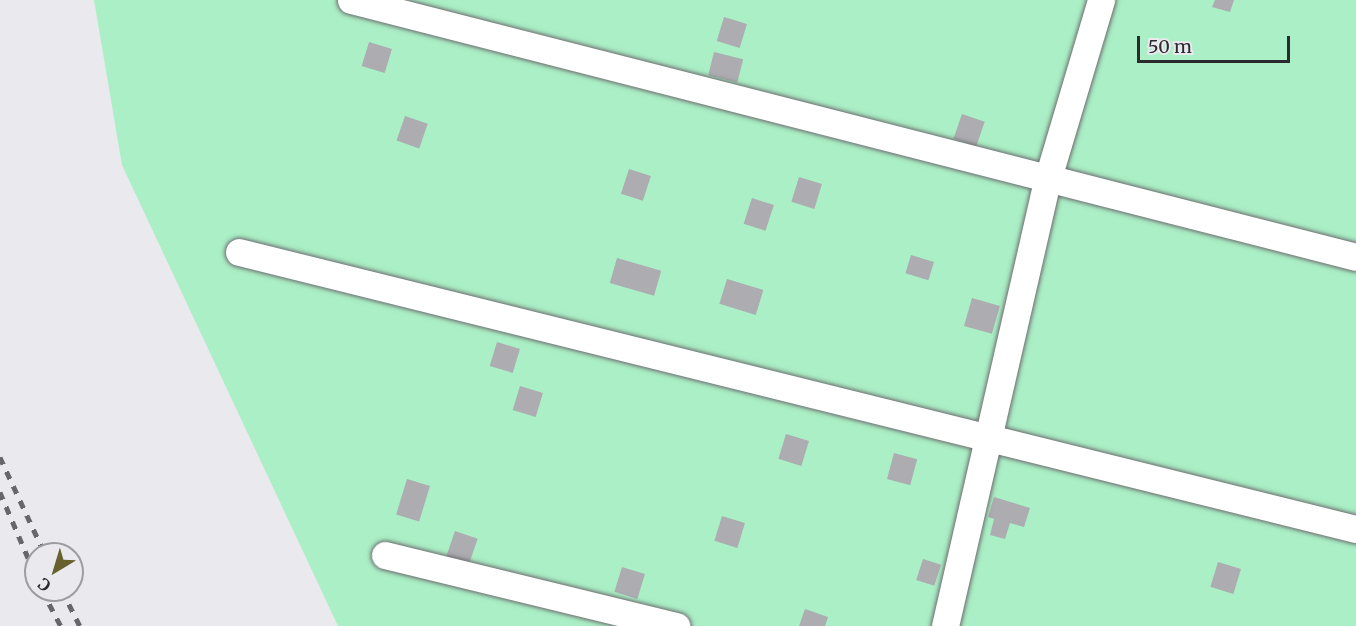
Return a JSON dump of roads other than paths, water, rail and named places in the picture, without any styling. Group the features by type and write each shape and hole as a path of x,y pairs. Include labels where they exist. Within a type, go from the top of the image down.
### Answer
{"lane":[{"path":"351,0 1356,257"},
{"path":"945,626 1048,178 1101,0"},
{"path":"238,252 990,436 1356,529"},
{"path":"385,555 676,626"}],"railway":[{"path":"0,457 39,542"},
{"path":"0,492 24,548"},
{"path":"48,602 61,626"},
{"path":"68,602 80,626"}]}
